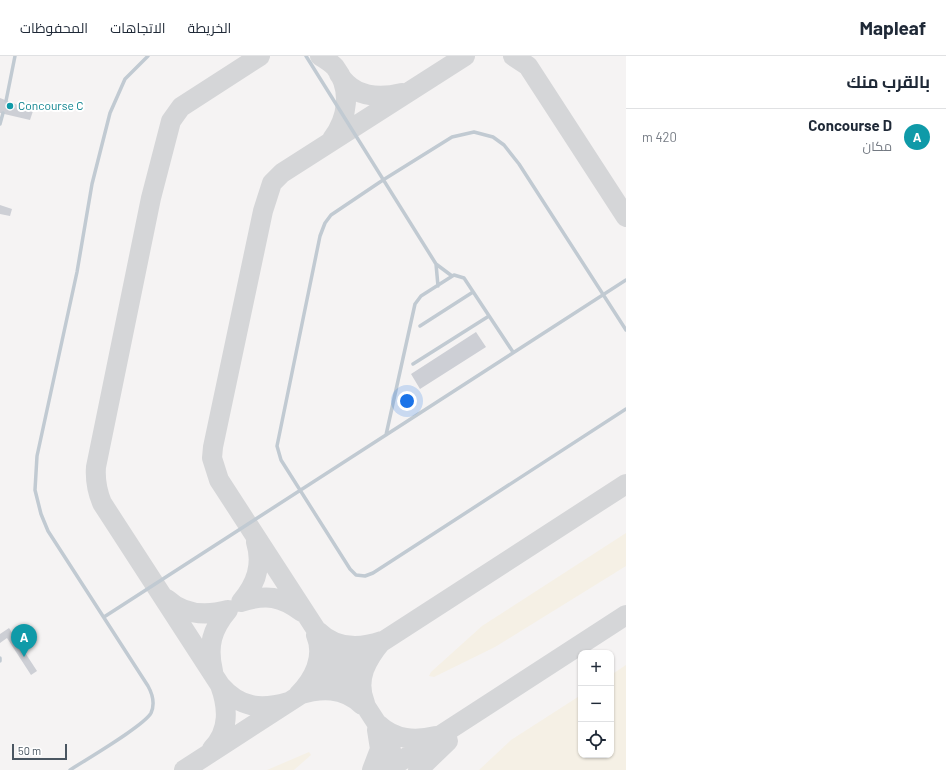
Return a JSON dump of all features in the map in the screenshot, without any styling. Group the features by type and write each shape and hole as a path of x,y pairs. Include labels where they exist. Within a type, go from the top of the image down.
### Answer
{"lane":[{"path":"6,101 15,56"},
{"path":"70,770 142,723 152,712 154,703 148,686 48,531 37,501 36,475 37,456 77,272 92,184 110,112 125,80 148,56"},
{"path":"306,56 436,264 452,276"},
{"path":"0,124 3,113"},
{"path":"626,330 519,164 504,145 493,137 474,132 452,137 383,180 331,215 325,223 320,236 277,441 278,456 350,569 356,575 369,575 626,409"},
{"path":"436,264 438,286"},
{"path":"386,435 415,304 421,296 452,276 456,275 464,278 513,352"},
{"path":"104,618 626,280"},
{"path":"420,326 473,292"},
{"path":"413,364 489,316"}],"sand":[{"path":"626,533 626,566 495,647 434,677 429,676 431,672 482,626"},
{"path":"626,665 626,770 479,770 511,740 578,697 578,758 614,758 614,673"},
{"path":"309,752 311,755 294,770 267,770"}],"building":[{"name":"Concourse C","path":"0,98 33,111 30,120 0,113"},
{"path":"0,205 12,209 10,216 0,214"},
{"path":"476,332 486,347 420,389 411,374"},
{"path":"9,628 37,671 31,675 7,638 0,643 0,634"}],"taxiway":[{"path":"260,56 181,107 171,121 151,198 96,467 96,476 102,503 220,685 228,693 243,703 269,706 288,702"},
{"path":"320,56 335,67 344,85 346,94 346,103 342,122 332,139"},
{"path":"392,770 391,750 385,736 219,480 212,458 213,447 263,211 272,183 282,173 465,56"},
{"path":"513,56 528,66 626,217"},
{"path":"339,74 351,88 358,92 375,96 402,93"},
{"path":"184,770 626,484"},
{"path":"256,542 259,559 257,574 251,588 241,602 250,599 266,597 273,598 287,603 302,612"},
{"path":"167,599 181,608 196,613 212,613 228,610"},
{"path":"213,671 211,662 212,638 218,624 228,610"},
{"path":"387,770 626,615"},
{"path":"318,631 332,641 348,646 373,644 382,641 367,662 364,670 361,686 365,703"},
{"path":"316,635 319,651 316,667 309,682 298,695 323,690 339,692 355,699 362,705"},
{"path":"212,749 218,742 225,726 226,710 220,685"},
{"path":"378,724 391,733 406,738 413,739 436,736"},
{"path":"372,770 380,749 377,730"},
{"path":"418,770 448,741"}],"place":[{"name":"Concourse C","path":"10,106"},
{"name":"Concourse D","path":"24,657"}]}
